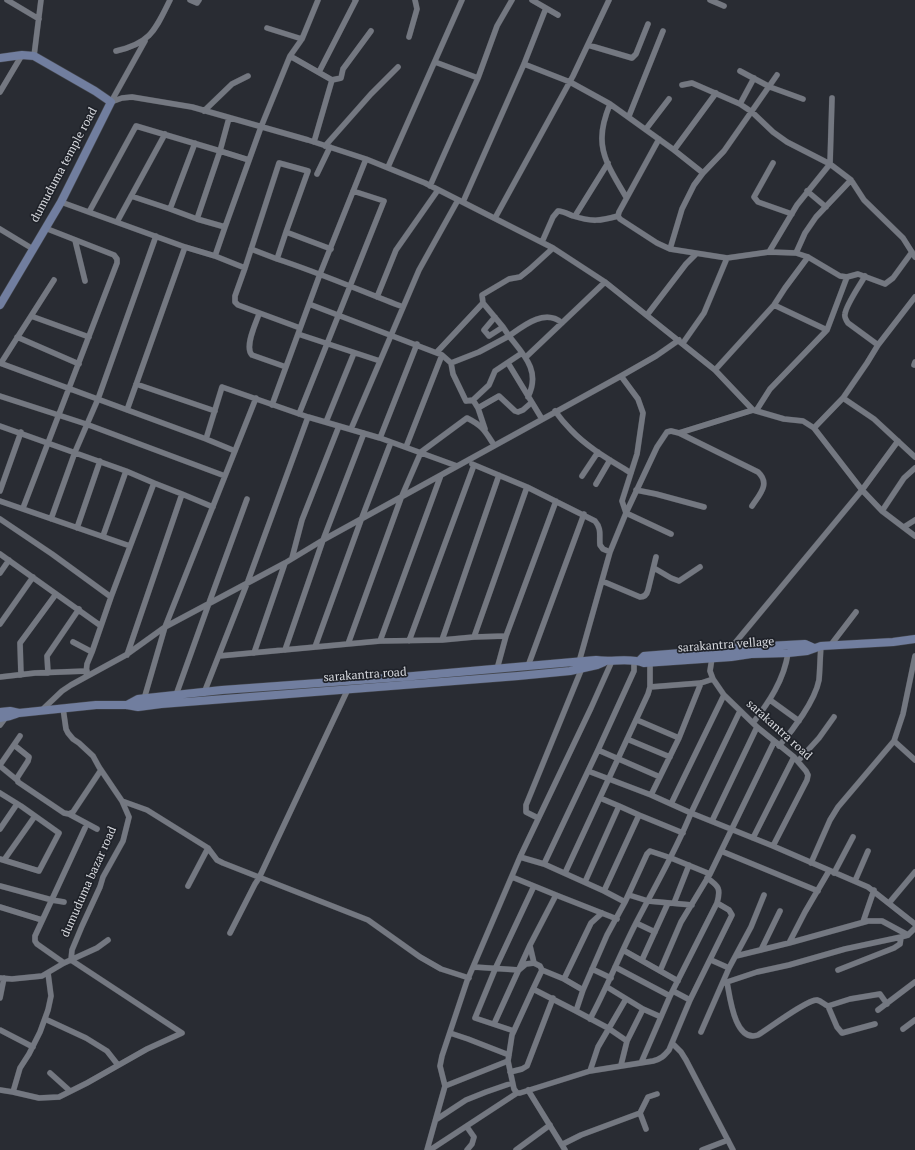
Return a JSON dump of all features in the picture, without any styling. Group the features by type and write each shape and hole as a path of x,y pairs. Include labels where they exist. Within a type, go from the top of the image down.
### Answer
{"street":[{"path":"7,0 39,19"},
{"path":"34,56 41,0"},
{"path":"111,102 145,41 158,25 170,0"},
{"path":"190,0 198,3 200,0"},
{"path":"215,256 261,127 290,56 302,39 318,0"},
{"path":"319,72 355,0"},
{"path":"410,37 416,9 415,0"},
{"path":"388,167 462,0"},
{"path":"430,186 478,78 497,26 512,0"},
{"path":"532,0 558,15"},
{"path":"495,218 570,82 609,0"},
{"path":"710,0 724,6"},
{"path":"351,429 419,270 461,201 524,64 546,8"},
{"path":"588,44 632,58 636,54 648,24"},
{"path":"267,28 302,39"},
{"path":"290,56 332,80 341,78 343,69 370,31"},
{"path":"629,116 664,31"},
{"path":"116,51 132,47 145,41"},
{"path":"0,92 22,55"},
{"name":"dumuduma temple road","path":"0,58 22,55 34,56 96,91 111,102 61,202 0,304"},
{"path":"435,62 478,78"},
{"path":"524,64 570,82 610,104 646,128 703,173"},
{"path":"317,174 327,147 371,94 398,67"},
{"path":"740,71 770,87 803,99"},
{"path":"670,249 682,208 688,195 703,173 724,151 777,75"},
{"path":"204,111 232,84 248,76"},
{"path":"740,104 754,78"},
{"path":"314,142 332,80"},
{"path":"618,216 620,219 649,238 670,249 727,258 769,252 796,253 808,257 840,276 847,277 855,274 865,276 885,284 893,278 914,255 898,233 864,200 851,180 830,164 787,142 772,132 752,112 740,104 692,83 682,85"},
{"path":"674,150 716,93"},
{"path":"111,102 122,98 132,97 192,107 314,142 388,167 461,201 542,242 605,282 681,341 715,370 754,410 784,419 804,421 814,428 862,490 882,511 915,536"},
{"path":"769,252 807,191 830,164 832,98"},
{"path":"646,128 669,99"},
{"path":"610,104 603,125 602,137 604,155 626,197"},
{"path":"197,219 220,151 229,118"},
{"path":"89,212 136,126 249,160"},
{"path":"117,222 165,134"},
{"path":"618,216 626,197 659,139"},
{"path":"170,209 195,143"},
{"path":"272,405 320,274 366,159"},
{"path":"277,259 308,171 279,163 235,300 238,305 300,328"},
{"path":"575,216 608,163"},
{"path":"773,163 754,197 758,202 792,214"},
{"path":"796,253 805,233 816,217 851,180"},
{"path":"299,414 384,201 354,190"},
{"path":"378,297 396,250 438,190"},
{"path":"807,191 826,207"},
{"path":"131,196 225,227"},
{"path":"61,202 245,268"},
{"path":"542,242 553,217 558,211 600,221 618,216"},
{"path":"23,508 115,271 117,259 114,256 45,228"},
{"path":"0,229 33,249"},
{"path":"286,232 331,249"},
{"path":"51,519 75,452 98,399 156,236"},
{"path":"75,240 85,281"},
{"path":"128,410 185,247"},
{"path":"528,397 531,388 532,373 530,364 483,303 482,295 509,279 520,277 553,248"},
{"path":"251,249 320,274 403,307"},
{"path":"646,315 686,264 696,254"},
{"path":"715,370 774,305 808,257"},
{"path":"42,710 62,691 86,673 126,655 165,627 466,462 681,341 704,313 727,258"},
{"path":"865,276 844,314 848,323 878,345"},
{"path":"679,433 754,410 770,389 827,330 847,277"},
{"path":"54,280 0,363 235,451"},
{"path":"309,304 339,314 440,354 451,363 453,374 466,401 473,400 489,385 495,371 524,355 562,323 605,282"},
{"path":"814,428 843,398 878,345 915,297"},
{"path":"406,447 440,354 483,303"},
{"path":"774,305 827,330"},
{"path":"260,314 248,348 252,355 286,367"},
{"path":"31,316 89,337"},
{"path":"495,317 484,330 489,336 503,327"},
{"path":"451,363 479,352 509,336 524,325 542,318 554,317 562,323"},
{"path":"298,334 380,362"},
{"path":"17,337 79,364"},
{"path":"380,438 417,344"},
{"path":"326,422 354,353"},
{"path":"508,364 542,419"},
{"path":"621,376 638,399 643,413 637,454 622,501 626,513 671,534"},
{"path":"136,384 214,411"},
{"path":"206,439 222,387 308,417 380,438 457,466"},
{"path":"0,396 86,424 225,476"},
{"path":"478,408 500,396 515,411 518,412 523,410 531,403"},
{"path":"144,699 165,627 256,398"},
{"path":"843,398 874,419 915,457"},
{"path":"473,400 478,408 486,431 494,445"},
{"path":"555,411 571,430 598,452 631,473"},
{"path":"204,693 248,581 308,417"},
{"path":"348,644 401,498 421,452 467,418 479,424 486,431"},
{"path":"0,426 21,432 100,461 213,507"},
{"path":"292,558 302,520 339,426"},
{"path":"538,818 526,812 526,805 580,665 610,552 636,490 662,438 667,432 670,431 679,433 753,468 763,476 765,483 752,506"},
{"path":"0,491 21,432"},
{"path":"285,650 323,540 364,433"},
{"path":"730,649 862,490 898,441"},
{"path":"315,647 391,442"},
{"path":"582,476 598,452"},
{"path":"596,484 610,460"},
{"path":"77,528 100,461"},
{"path":"466,462 500,475 584,514 598,525 600,532 600,545 603,549 610,552"},
{"path":"410,641 474,465"},
{"path":"882,511 904,478 915,468"},
{"path":"103,536 126,471"},
{"path":"380,641 441,475"},
{"path":"442,640 500,475"},
{"path":"86,673 87,664 154,483"},
{"path":"474,637 527,487"},
{"path":"636,490 704,507"},
{"path":"126,655 182,494"},
{"path":"176,696 208,603 247,499"},
{"path":"0,501 130,546"},
{"path":"497,669 506,636 556,501"},
{"path":"528,666 584,514"},
{"path":"0,519 52,554 111,597"},
{"path":"904,527 915,520"},
{"path":"0,554 101,626"},
{"path":"602,581 640,597 644,597 647,594 656,557"},
{"path":"0,573 9,560"},
{"path":"254,653 285,562"},
{"path":"654,568 679,581 700,567"},
{"path":"0,624 33,577"},
{"path":"21,675 20,643 56,594"},
{"path":"48,673 47,656 79,610"},
{"path":"830,646 856,612"},
{"path":"219,656 380,641 442,640 506,636"},
{"name":"sarakantra vellage","path":"651,659 730,649 805,644 817,647 893,642 915,639"},
{"path":"73,642 92,652"},
{"path":"660,971 682,922 708,876 777,744 798,721 816,689 819,680 817,647"},
{"name":"sarakantra vellage","path":"651,659 712,658 751,654 807,652 817,647"},
{"path":"712,821 755,725 770,700 780,679 788,653"},
{"name":"sarakantra road","path":"127,705 144,699 204,693 528,666 597,665 608,661 636,661 644,656 651,659"},
{"path":"811,863 830,820 838,807 894,741 903,714 915,656"},
{"path":"650,687 702,683 713,680 710,671 712,658"},
{"path":"565,873 637,720 650,687 651,659"},
{"path":"428,1150 445,1086 440,1066 469,978 520,857 592,708 608,661"},
{"path":"544,864 634,671 636,661"},
{"name":"sarakantra road","path":"63,708 96,705 127,705 138,707 193,701 518,676 580,665"},
{"path":"0,676 48,673 86,673"},
{"name":"sarakantra road","path":"713,680 724,695 755,725 796,759 808,775 807,780 773,846"},
{"path":"652,795 679,738 702,683"},
{"path":"230,933 259,878 348,689"},
{"path":"671,804 724,695"},
{"path":"770,700 798,721"},
{"path":"0,725 2,715 63,708"},
{"name":"dumuduma bazar road","path":"63,708 68,733 93,756 122,802 129,817 122,841 107,870 72,950 71,960"},
{"path":"590,1019 607,987 636,923 671,858 740,711"},
{"path":"753,838 796,759 819,738 834,717"},
{"path":"637,720 679,738"},
{"path":"20,736 0,765 17,780 64,813 69,814 97,829"},
{"path":"627,739 670,757"},
{"path":"894,741 915,760"},
{"path":"14,745 29,757 17,780"},
{"path":"598,750 660,777"},
{"path":"69,814 73,812 101,770"},
{"path":"588,771 652,795 691,813 773,846 832,872 855,880 874,890 915,924"},
{"path":"1,795 17,804 35,816 59,833 39,871 2,859 35,816"},
{"path":"600,798 683,833"},
{"path":"122,802 147,810 208,848 217,860 259,878 368,920 420,957 441,969 469,978"},
{"path":"0,829 17,804"},
{"path":"585,882 619,806"},
{"path":"604,891 640,815"},
{"path":"64,963 37,944 35,941 35,936 85,828"},
{"path":"789,943 801,918 832,872 853,836"},
{"path":"188,886 208,848"},
{"path":"721,851 818,891"},
{"path":"855,880 868,851"},
{"path":"576,1011 583,990 607,935 629,895 648,852 653,852 689,865 708,876 718,886 719,890 717,903 671,994 641,1063"},
{"path":"520,857 544,864 625,902"},
{"path":"642,960 689,865"},
{"path":"889,903 915,872"},
{"path":"512,877 617,919"},
{"path":"0,886 64,902"},
{"path":"514,1031 475,1018 496,967 534,886"},
{"path":"863,922 874,890"},
{"path":"494,1024 530,945 556,895"},
{"path":"629,895 648,901 692,905"},
{"path":"700,1032 725,982 729,968 751,926 764,895"},
{"path":"428,1150 467,1127 517,1093 590,1071 654,1061 662,1058 669,1050 690,1000 732,915 729,910 717,903"},
{"path":"0,907 42,920"},
{"path":"762,950 780,911"},
{"path":"564,979 591,923 602,913"},
{"path":"736,956 863,922 882,921 908,935"},
{"path":"636,923 655,932"},
{"path":"725,982 845,949 901,937 908,935 915,928"},
{"path":"838,970 894,948 900,944 901,937"},
{"path":"0,998 2,978 12,979 42,976 64,963 97,948 108,940"},
{"path":"530,945 534,963"},
{"path":"623,950 678,981"},
{"path":"0,1090 39,1098 59,1097 182,1033 71,960"},
{"path":"711,960 729,968"},
{"path":"474,967 496,967 519,970 526,964 534,963 540,966 542,970 564,979 583,990"},
{"path":"615,967 671,994 690,1000"},
{"path":"592,969 611,978"},
{"path":"517,1093 512,1083 508,1058 514,1031 542,970"},
{"path":"13,1092 20,1068 33,1047 45,1020 51,996 48,973"},
{"path":"725,982 731,1006 739,1026 748,1036 753,1037 758,1035 804,1005 818,1000 828,1006 837,1027 842,1033 875,1024"},
{"path":"878,1010 915,982"},
{"path":"607,987 644,1010 661,1017"},
{"path":"533,989 553,998 608,1028 627,1041"},
{"path":"828,1006 850,999 876,994 883,996 887,1004"},
{"path":"510,1072 522,1069 526,1066 553,998"},
{"path":"590,1071 598,1046 626,999"},
{"path":"621,1065 627,1041 644,1010"},
{"path":"45,1020 86,1038 107,1051 118,1065"},
{"path":"903,1029 915,1020"},
{"path":"0,1030 33,1047"},
{"path":"450,1033 468,1038 508,1058"},
{"path":"672,1043 686,1060 733,1150"},
{"path":"445,1086 508,1058"},
{"path":"50,1073 70,1091"},
{"path":"436,1119 466,1100 512,1083"},
{"path":"528,1090 564,1147 581,1135 640,1113 648,1097 657,1094"},
{"path":"640,1113 646,1129"},
{"path":"516,1150 523,1148 550,1125"},
{"path":"467,1127 474,1137 472,1144 467,1150"},
{"path":"702,1150 728,1140"}]}
